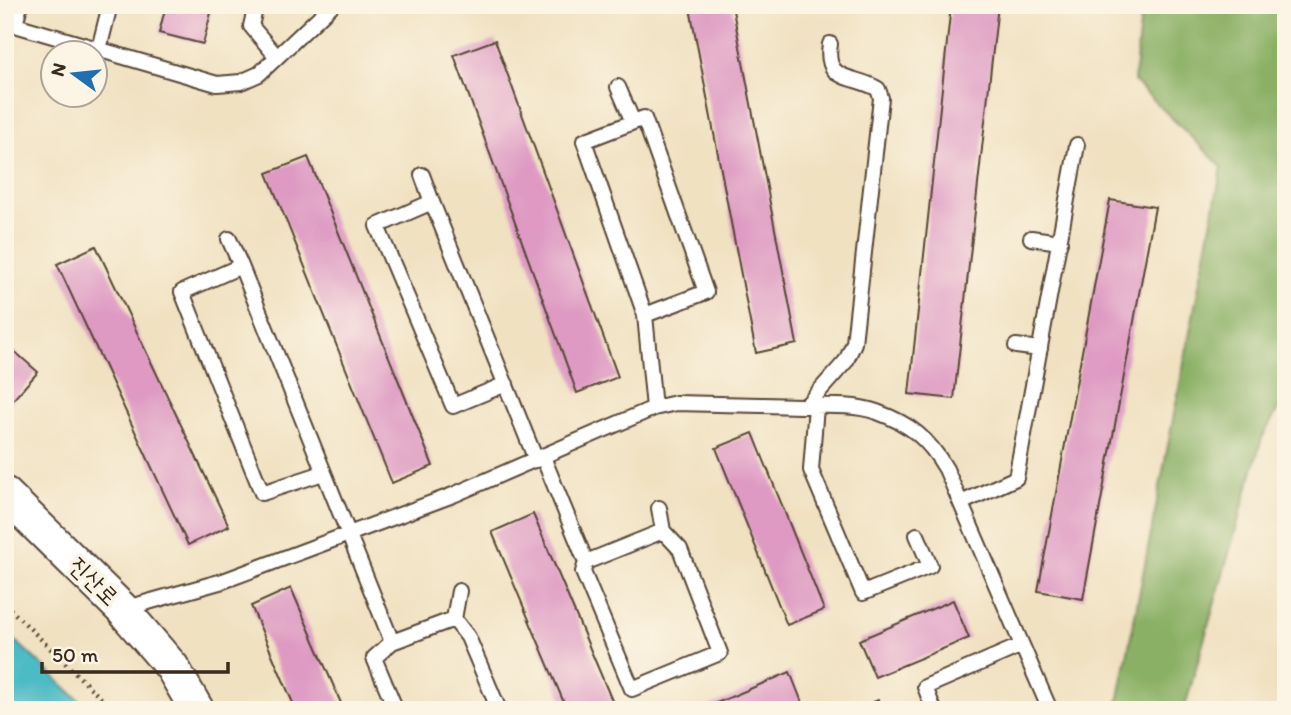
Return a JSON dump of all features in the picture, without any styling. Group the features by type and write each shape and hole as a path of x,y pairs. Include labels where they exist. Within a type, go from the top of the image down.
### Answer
{"street":[{"name":"진산로","path":"5,494 122,609 172,667 197,710"}],"lane":[{"path":"20,5 10,23 61,38"},
{"path":"102,38 110,5"},
{"path":"256,5 251,26 277,57"},
{"path":"108,52 227,85 258,74 330,6"},
{"path":"830,44 828,60 831,68 838,74 878,89 881,98 854,343 846,361 811,406 811,470 863,593 930,566 917,535"},
{"path":"618,87 632,122"},
{"path":"645,315 706,292 644,118 584,141 645,315 654,408"},
{"path":"961,503 1016,478 1077,145"},
{"path":"422,175 506,384 586,562 583,572 632,689 720,653 680,549 663,531 659,508"},
{"path":"432,202 377,226 453,406 506,384"},
{"path":"1031,238 1060,242"},
{"path":"229,239 391,642"},
{"path":"241,266 182,292 262,494 323,473"},
{"path":"1016,346 1040,349"},
{"path":"122,609 223,581 453,495 654,408 676,403 811,406 874,411 917,432 933,447 946,469 1050,710"},
{"path":"586,562 663,531"},
{"path":"458,592 454,619 468,637 499,710"},
{"path":"396,710 374,658 391,642 454,619"},
{"path":"934,710 925,687 1022,645"}],"path":[{"path":"5,604 113,710"}],"green space":[{"path":"1142,5 1286,5 1286,394 1262,438 1184,710 1121,710 1118,703 1222,167 1134,81"}],"water":[{"path":"5,631 90,710 5,710"}],"building":[{"path":"166,5 213,5 203,44 159,33"},
{"path":"732,5 797,344 756,353 690,8"},
{"path":"951,5 998,5 954,399 909,394"},
{"path":"495,40 618,377 577,393 454,55"},
{"path":"308,157 433,466 392,483 267,173"},
{"path":"1110,200 1155,207 1083,599 1038,591"},
{"path":"96,246 229,526 188,545 57,264"},
{"path":"5,343 38,372 5,409"},
{"path":"753,433 824,610 787,625 716,448"},
{"path":"533,514 616,710 567,710 492,532"},
{"path":"291,588 344,710 296,710 251,606"},
{"path":"953,600 969,638 875,677 859,640"},
{"path":"790,672 805,710 700,710"},
{"path":"878,700 882,710 854,710"}]}
